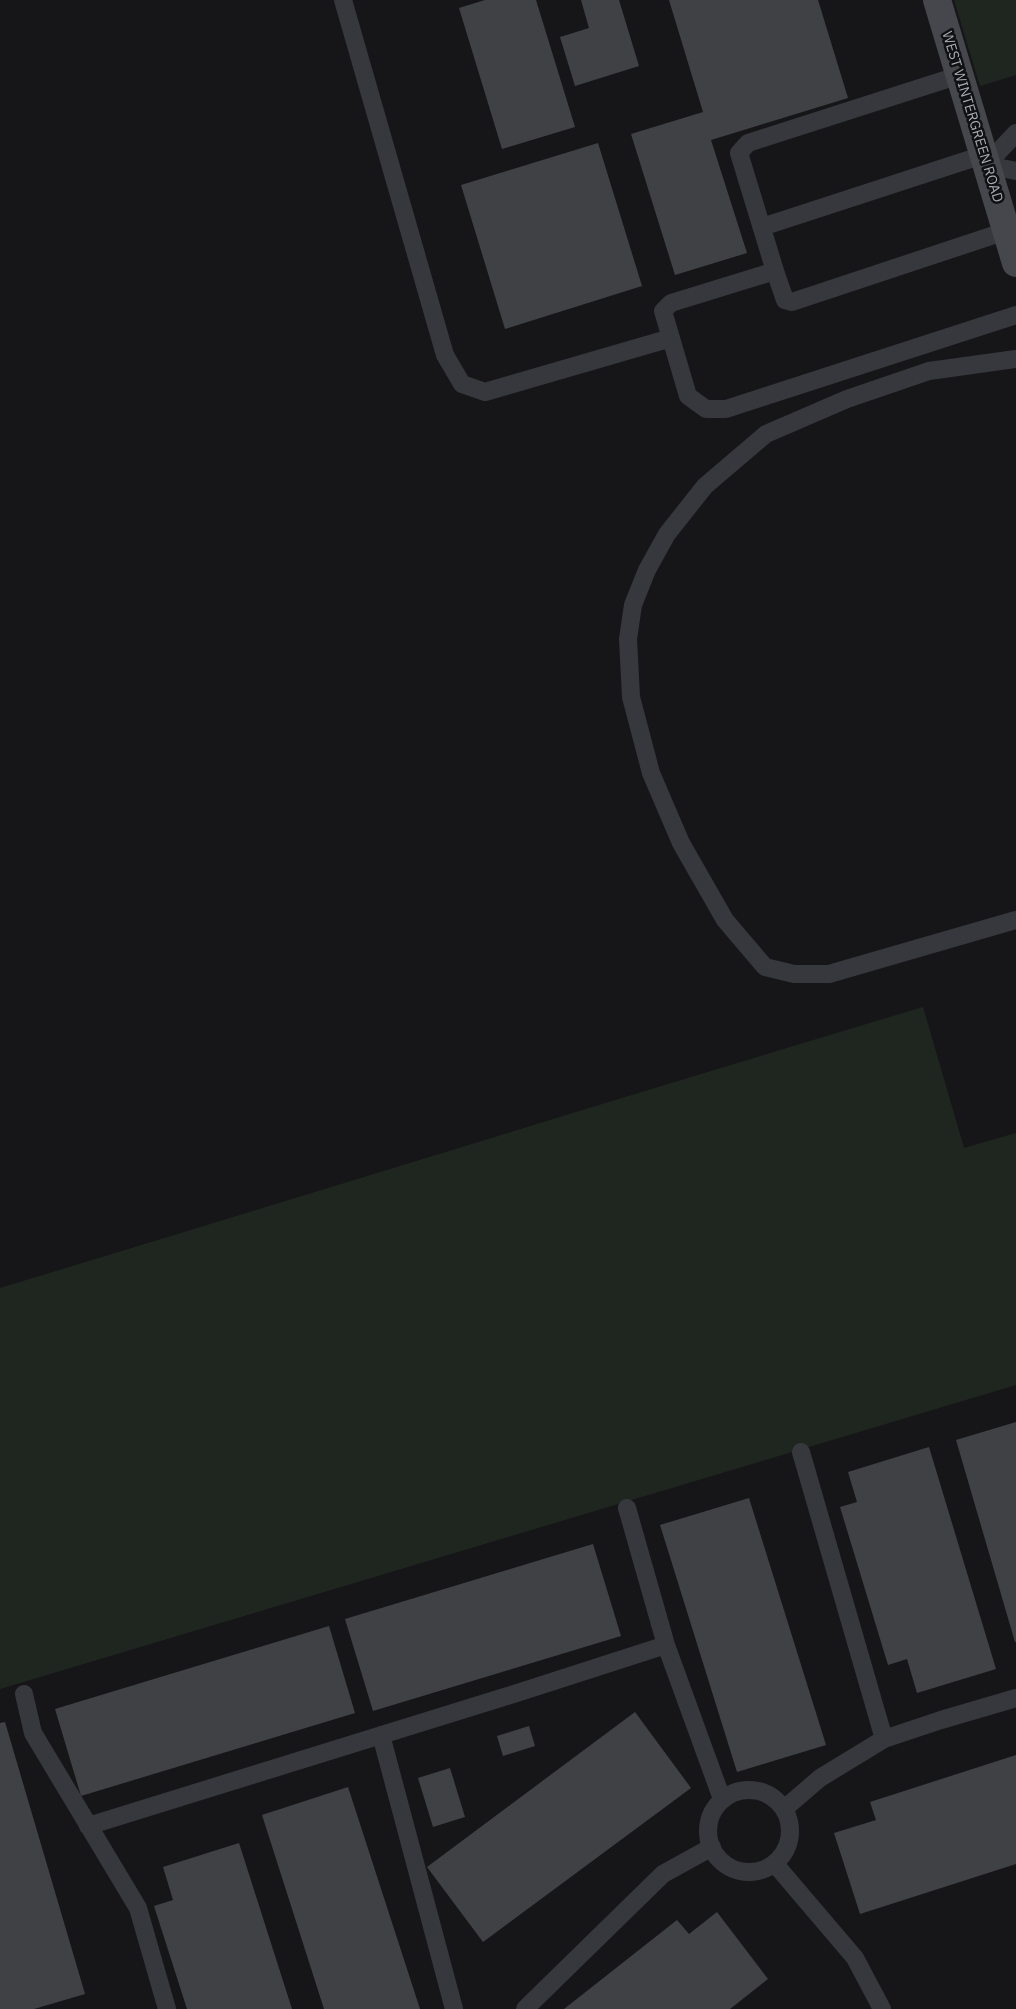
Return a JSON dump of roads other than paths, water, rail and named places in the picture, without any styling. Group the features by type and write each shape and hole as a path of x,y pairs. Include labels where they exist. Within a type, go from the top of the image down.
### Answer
{"main road":[{"name":"WEST WINTERGREEN ROAD","path":"936,0 1016,262"}],"lane":[{"path":"343,0 445,355 462,384 485,392 671,338"},
{"path":"960,75 748,143 739,152 785,300 792,302 1006,231"},
{"path":"762,227 985,160 1016,133"},
{"path":"985,160 1016,171"},
{"path":"775,271 671,303 663,311 688,396 706,409 726,409 1016,315"},
{"path":"1016,359 929,371 847,398 766,434 704,486 667,534 647,570 632,604 628,639 631,698 655,782 681,843 725,920 765,967 794,974 829,974 1016,920"},
{"path":"801,1452 884,1739"},
{"path":"627,1508 666,1645 722,1799"},
{"path":"88,1826 381,1736 666,1645"},
{"path":"24,1694 32,1734 138,1908 167,2009"},
{"path":"784,1809 820,1778 884,1739 1016,1698"},
{"path":"381,1736 454,2009"},
{"path":"746,1789 767,1793 780,1802 784,1809 788,1815 791,1835 787,1850 775,1864 763,1871 744,1873 731,1868 717,1857 708,1837 708,1827 711,1815 722,1799 735,1791 746,1789"},
{"path":"525,2009 663,1874 712,1847"},
{"path":"775,1864 855,1958 882,2009"}]}
